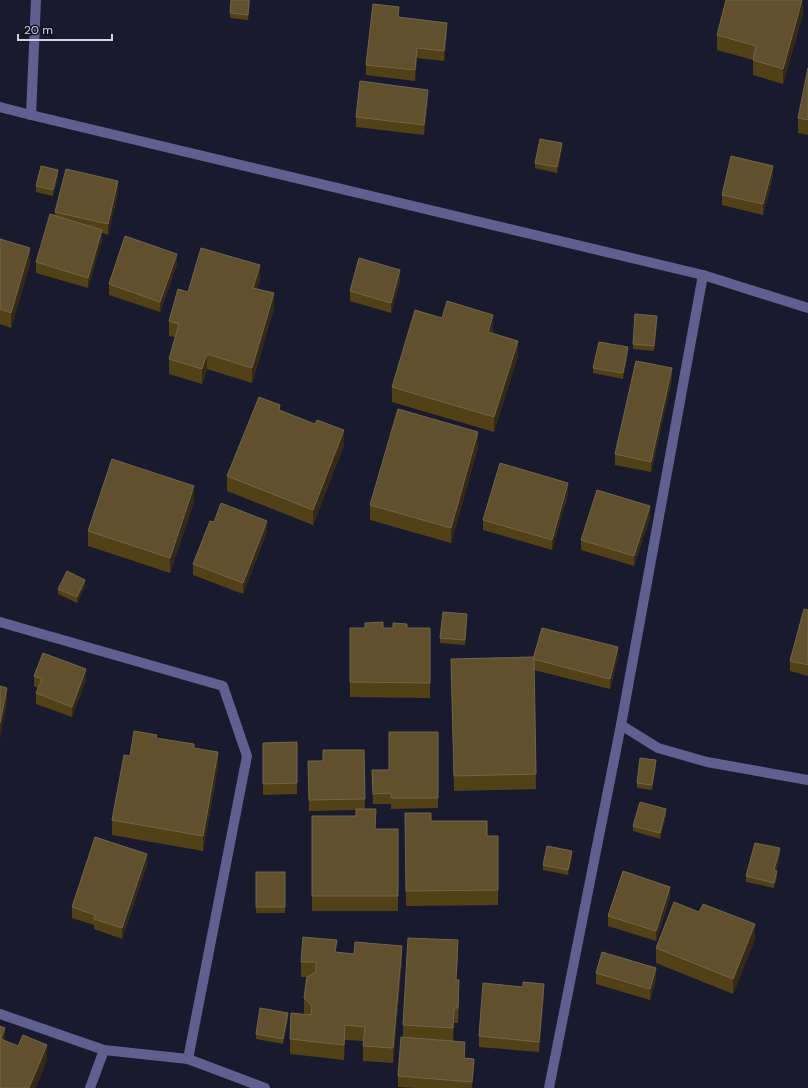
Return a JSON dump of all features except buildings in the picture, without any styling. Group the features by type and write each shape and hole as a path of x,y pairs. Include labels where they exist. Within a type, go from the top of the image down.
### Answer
{"street":[{"path":"31,115 36,0"},
{"path":"0,107 703,275 808,308"},
{"path":"549,1088 621,725 703,275"},
{"path":"0,622 223,686 247,756 188,1059"},
{"path":"621,725 658,748 707,762 808,780"},
{"path":"0,1014 104,1050 188,1059 264,1088"},
{"path":"90,1088 104,1050"}]}
